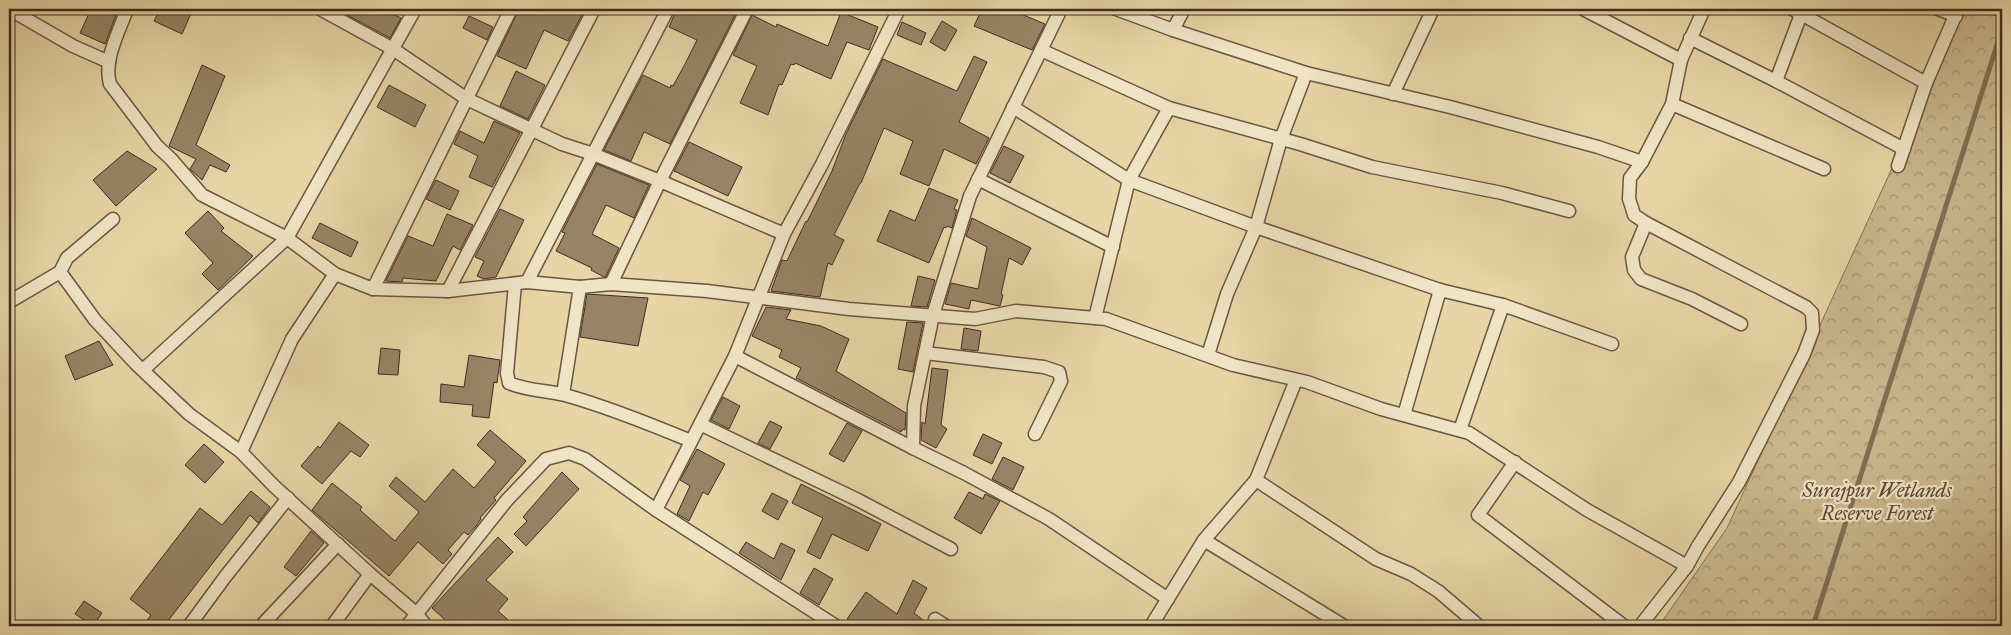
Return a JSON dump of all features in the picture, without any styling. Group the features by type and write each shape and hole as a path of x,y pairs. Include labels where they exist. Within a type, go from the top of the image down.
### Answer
{"street":[{"path":"127,9 108,62 107,73 110,84 157,146 171,159 202,195 287,238 335,274 373,289 448,291 521,283 580,286 612,284 707,291 849,309 933,314 975,319 1016,312 1106,319 1234,365 1296,380 1404,415 1469,432 1587,510 1687,566"},
{"path":"320,9 393,50 467,99 562,144 594,154 784,234"},
{"path":"143,370 287,238 393,50 414,9"},
{"path":"373,289 511,9"},
{"path":"448,291 594,9"},
{"path":"668,9 594,154 521,283 507,373 509,383 519,388 563,394 619,412 692,441"},
{"path":"612,284 660,181 747,9"},
{"path":"656,510 735,356 784,234 827,156 899,9"},
{"path":"913,448 914,406 933,314 970,196 1062,9"},
{"path":"1116,9 1173,30 1306,73 1458,109 1642,162"},
{"path":"1173,30 1184,9"},
{"path":"1393,94 1434,9"},
{"path":"1583,9 1681,60"},
{"path":"1640,626 1687,566 1739,482 1804,354 1813,330 1811,310 1634,215 1629,198 1630,178 1642,162 1672,104 1681,60 1704,9"},
{"path":"1898,166 1926,83 1957,12 1938,9"},
{"path":"9,10 73,46 108,62"},
{"path":"1776,81 1799,10 1926,83"},
{"path":"1690,38 1904,149"},
{"path":"1041,50 1169,108 1372,167 1458,186 1502,193 1569,211"},
{"path":"1208,355 1227,294 1256,227 1280,139 1306,73"},
{"path":"1672,104 1824,169"},
{"path":"1013,107 1129,180 1256,227 1440,290 1503,305 1612,344"},
{"path":"1095,318 1129,180 1169,108"},
{"path":"978,179 1113,247"},
{"path":"9,302 60,272 67,258 113,219"},
{"path":"1646,223 1632,257 1634,270 1641,279 1692,299 1741,324"},
{"path":"60,272 95,320 143,370 189,414 241,452 370,574 417,614 426,626"},
{"path":"241,452 292,339 335,274"},
{"path":"563,394 580,286"},
{"path":"1404,415 1440,290"},
{"path":"1460,430 1503,305"},
{"path":"925,353 1044,367 1059,372 1061,381 1035,434"},
{"path":"735,356 964,473 1049,519 1168,599"},
{"path":"1151,626 1204,540 1256,480 1296,380"},
{"path":"700,424 858,500 951,549"},
{"path":"407,626 507,500 546,459 569,453 585,459 656,510 836,626"},
{"path":"1515,462 1478,515 1624,626"},
{"path":"1256,480 1376,559 1411,574 1438,591 1478,626"},
{"path":"189,626 225,577 288,498"},
{"path":"1204,540 1344,626"},
{"path":"261,626 338,544"},
{"path":"332,626 370,574"}],"green space":[{"name":"Surajpur Wetlands Reserve Forest","path":"1965,9 2002,9 2002,626 1659,626 1727,528"}],"building":[{"path":"91,9 111,9 117,12 105,44 80,33"},
{"path":"160,9 193,9 182,34 154,21"},
{"path":"336,9 382,9 401,18 390,38"},
{"path":"519,9 585,9 568,41 544,30 526,69 497,56"},
{"path":"677,9 738,9 670,144 644,132 631,161 604,150 643,75 670,88 685,64 697,40 669,27"},
{"path":"755,9 757,9 754,16 776,27 777,24 828,46 841,12 878,27 869,50 847,42 831,79 795,63 794,65 791,64 782,85 779,84 768,115 740,103 757,66 733,55"},
{"path":"982,9 1009,9 1045,24 1032,50 974,26"},
{"path":"469,16 493,27 487,40 463,28"},
{"path":"942,21 957,30 945,51 930,42"},
{"path":"902,22 926,33 921,45 897,35"},
{"path":"974,56 987,62 959,122 989,138 976,164 944,149 929,186 900,174 913,141 884,128 861,183 834,235 844,240 832,265 828,263 820,297 771,291 782,260 787,261 807,222 832,171 846,134 883,59 957,91"},
{"path":"202,65 225,76 196,145 230,165 226,172 210,165 202,180 190,169 196,159 169,146"},
{"path":"516,71 545,85 528,119 500,106"},
{"path":"389,85 426,105 415,127 377,107"},
{"path":"494,121 520,133 492,187 469,177 478,156 454,144 460,131 484,143"},
{"path":"689,142 742,167 728,196 674,171"},
{"path":"1004,146 1024,156 1010,183 990,173"},
{"path":"127,151 157,169 116,206 93,180"},
{"path":"597,164 649,185 634,218 606,205 592,234 619,248 604,277 591,270 592,268 556,251 565,233 562,232"},
{"path":"436,180 459,191 450,210 426,199"},
{"path":"929,188 958,200 954,209 957,210 952,228 944,227 929,263 877,241 890,210 915,221"},
{"path":"500,209 524,220 496,277 484,279 477,276 484,261 475,257"},
{"path":"208,211 224,228 221,231 253,256 218,290 202,274 213,263 185,233"},
{"path":"447,214 473,225 460,250 453,246 436,281 403,278 402,282 386,281 408,236 433,246"},
{"path":"972,218 1031,248 1022,265 1009,258 1000,306 971,300 969,309 945,304 951,283 978,289 987,247 966,236"},
{"path":"320,223 358,242 351,257 312,238"},
{"path":"918,276 935,280 927,307 911,306"},
{"path":"587,294 648,298 638,346 580,337"},
{"path":"766,307 791,310 786,319 821,326 849,339 836,371 906,413 905,430 903,429 901,432 796,378 801,368 779,357 782,350 752,336"},
{"path":"907,322 923,323 913,372 898,369"},
{"path":"964,328 981,331 978,351 961,349"},
{"path":"99,341 113,365 75,380 65,356"},
{"path":"381,348 400,350 398,375 378,374"},
{"path":"469,355 500,360 497,383 494,382 489,418 472,416 473,405 440,402 441,384 464,387"},
{"path":"932,368 948,370 941,425 947,429 936,448 921,440 922,422 925,424"},
{"path":"723,397 740,406 729,429 711,420"},
{"path":"770,421 782,427 770,449 758,443"},
{"path":"339,422 369,445 360,457 351,451 322,484 301,466 318,446 320,448"},
{"path":"847,423 862,431 844,462 829,454"},
{"path":"490,430 526,461 494,498 496,500 480,518 476,526 468,535 464,532 448,550 452,554 443,564 418,542 389,576 312,510 332,483 362,507 360,510 395,541 419,512 389,486 396,477 425,502 453,469 474,488 496,462 477,445"},
{"path":"983,434 1002,443 992,464 973,455"},
{"path":"204,444 224,462 205,483 185,465"},
{"path":"697,449 725,464 708,495 703,492 689,521 677,514 690,486 680,480"},
{"path":"1003,457 1024,467 1013,490 992,479"},
{"path":"562,472 579,489 526,546 514,534 527,521 523,517"},
{"path":"801,484 881,524 868,551 832,534 820,559 807,552 823,518 792,503"},
{"path":"251,491 270,507 258,523 250,515 164,626 143,626 151,615 130,599 200,508 222,525"},
{"path":"969,492 983,499 985,494 1000,501 981,534 954,518"},
{"path":"772,493 788,501 778,520 762,511"},
{"path":"311,531 324,543 296,576 284,567"},
{"path":"498,537 513,552 486,580 508,599 498,611 515,626 452,626 432,608"},
{"path":"746,542 774,559 781,543 795,550 781,580 739,553"},
{"path":"814,568 833,579 819,605 800,593"},
{"path":"913,580 927,588 914,613 931,626 857,626 847,619 866,592 897,614"},
{"path":"84,601 102,613 93,626 75,614"}],"waterway":[{"path":"1813,626 2002,29"}]}
